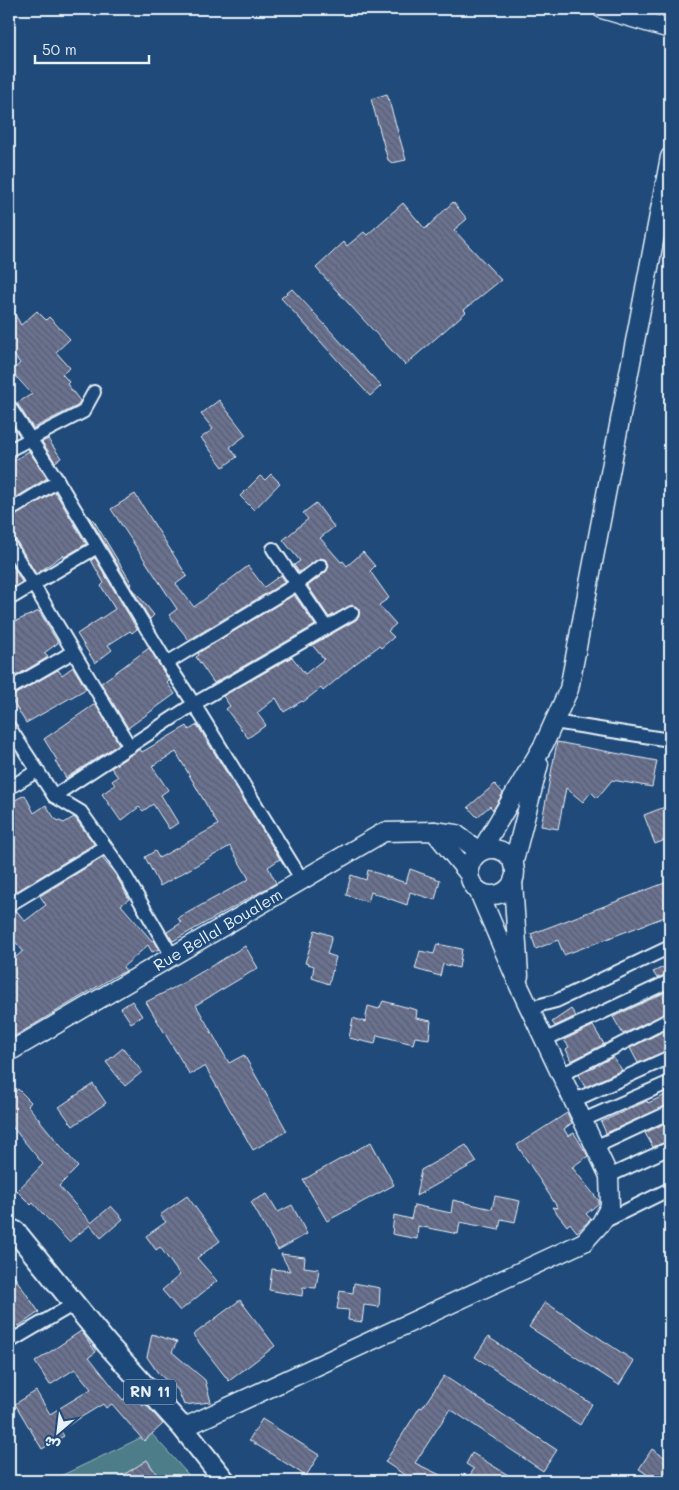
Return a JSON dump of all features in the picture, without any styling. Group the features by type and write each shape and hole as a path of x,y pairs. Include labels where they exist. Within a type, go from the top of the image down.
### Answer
{"main road":[{"path":"602,9 670,29"},
{"path":"183,1428 584,1242 601,1223 610,1206 609,1176 529,1008 478,890 470,880 469,874 471,861 481,851 544,744 569,689 670,157"},
{"path":"478,890 491,895 498,894 504,891 513,873 544,744"},
{"path":"434,831 469,874"},
{"name":"Rue Bellal Boualem","path":"9,1052 384,832 434,831 456,834 481,851"},
{"path":"481,851 497,850 504,852 510,858 513,873 519,986"},
{"name":"RN 11","path":"9,1228 16,1232 107,1344 183,1428 225,1481"}],"street":[{"path":"9,450 31,437 83,412 94,392"},
{"path":"9,406 31,437 167,663 302,880"},
{"path":"9,511 58,481"},
{"path":"9,544 130,746"},
{"path":"9,600 97,547"},
{"path":"273,549 326,627"},
{"path":"167,663 297,584 320,566"},
{"path":"54,796 194,704 352,613"},
{"path":"9,689 73,652"},
{"path":"554,722 670,740"},
{"path":"9,727 54,796 81,812 122,870 172,956"},
{"path":"9,788 37,770"},
{"path":"9,905 105,847"},
{"path":"529,1008 556,1002 670,947"},
{"path":"544,1040 670,981"},
{"path":"561,1075 670,1019"},
{"path":"573,1101 670,1057"},
{"path":"583,1120 670,1082"},
{"path":"595,1147 670,1112"},
{"path":"609,1176 670,1148"},
{"path":"601,1223 670,1189"},
{"path":"9,1342 74,1304"}],"green space":[{"path":"151,1433 194,1481 50,1481"}],"building":[{"path":"387,94 406,160 392,163 388,160 371,99"},
{"path":"453,202 467,219 454,230 501,280 464,310 466,312 405,365 316,268 344,242 347,246 364,232 367,235 403,203 425,229"},
{"path":"292,289 381,386 370,396 281,298"},
{"path":"9,304 21,325 37,311 46,320 49,317 70,339 56,352 70,368 62,374 80,401 77,406 33,428 17,403 32,394 12,372 20,363 9,350"},
{"path":"219,400 246,435 230,447 237,457 223,467 201,438 213,429 201,414"},
{"path":"48,439 61,458 55,462 42,442"},
{"path":"29,451 47,478 9,502 9,464"},
{"path":"271,474 280,483 254,510 240,496 260,476 265,480"},
{"path":"55,492 86,544 64,557 63,555 36,574 16,540 9,536 9,519"},
{"path":"135,494 187,576 176,584 194,607 248,566 264,587 281,575 285,582 189,640 169,615 177,609 111,509"},
{"path":"316,503 334,527 320,538 341,562 343,561 347,566 363,552 375,566 370,571 389,598 379,605 396,624 388,631 394,637 381,648 379,646 355,664 323,691 321,688 303,702 284,712 276,698 257,713 266,725 248,738 226,709 230,706 223,696 292,657 305,674 324,659 312,645 359,617 359,609 352,605 329,617 308,586 326,572 329,566 328,562 320,558 299,572 294,565 300,561 283,540 308,519 303,513"},
{"path":"88,515 94,521 132,584 130,585 154,615 150,619"},
{"path":"95,558 137,629 132,633 130,631 108,645 112,650 95,663 77,634 115,609 101,586 104,583 91,560"},
{"path":"9,559 22,582 9,590"},
{"path":"294,595 315,625 214,683 196,657 199,655 198,653"},
{"path":"39,611 58,643 44,653 48,657 9,680 9,624"},
{"path":"149,648 169,681 167,683 175,694 128,728 101,683"},
{"path":"73,667 86,689 26,723 10,697 58,670 62,675"},
{"path":"95,704 119,744 66,778 44,739"},
{"path":"197,725 280,859 268,867 276,883 173,941 167,932 181,923 178,918 249,879 230,846 160,886 145,857 155,851 159,858 218,825 176,752 152,766 168,790 161,795 178,823 169,829 153,804 143,811 139,807 121,821 102,794 115,785 112,781 118,777 111,768 140,749 142,752 187,726 189,730"},
{"path":"557,742 657,761 652,787 612,780 597,798 591,792 583,802 566,788 558,829 541,826"},
{"path":"495,784 503,793 493,810 490,806 477,817 468,807"},
{"path":"25,795 34,813 46,805 55,819 64,823 74,817 94,844 9,896 9,803"},
{"path":"670,805 670,838 655,844 644,815"},
{"path":"102,858 115,874 129,899 121,905 152,941 154,940 159,949 152,952 148,945 123,967 126,971 15,1036 9,1028 9,963 23,951 9,934 9,913 16,910 25,921 46,905 40,896"},
{"path":"410,869 440,880 435,900 410,892 407,905 371,892 368,902 346,895 351,875 366,880 368,870 406,883"},
{"path":"670,881 670,915 564,955 558,940 536,949 531,934"},
{"path":"315,930 332,936 327,954 336,957 329,984 312,978 314,966 305,963"},
{"path":"437,944 462,949 459,968 443,964 440,976 415,969 420,951 434,954"},
{"path":"245,946 258,968 196,1005 229,1063 244,1055 287,1131 253,1150 205,1066 190,1075 146,1002 183,983"},
{"path":"670,964 670,973 657,978 653,972"},
{"path":"670,990 670,1011 623,1034 613,1017"},
{"path":"132,1001 142,1016 131,1023 121,1008"},
{"path":"383,1001 417,1010 416,1018 431,1021 429,1039 415,1037 413,1044 377,1035 375,1044 349,1038 353,1018 365,1022 368,1006 379,1009"},
{"path":"571,1009 576,1016 555,1026 552,1022"},
{"path":"593,1026 604,1044 571,1061 566,1049 569,1047 564,1040"},
{"path":"670,1028 670,1049 638,1063 630,1048"},
{"path":"123,1048 142,1072 125,1086 106,1062"},
{"path":"613,1057 622,1070 585,1087 578,1075"},
{"path":"93,1084 106,1103 73,1126 59,1107"},
{"path":"18,1089 31,1102 28,1106 78,1167 59,1186 91,1223 111,1206 123,1219 101,1238 90,1225 69,1242 33,1203 31,1205 17,1191 43,1164 9,1123 9,1097"},
{"path":"670,1093 670,1104 606,1133 601,1122 647,1101 648,1103"},
{"path":"567,1113 572,1123 564,1129 568,1136 574,1133 588,1156 572,1167 599,1201 586,1214 591,1219 577,1232 570,1223 567,1226 552,1207 558,1208 517,1145"},
{"path":"670,1121 670,1140 653,1147 645,1133"},
{"path":"371,1142 394,1185 327,1221 303,1180"},
{"path":"466,1145 477,1162 416,1196 421,1170"},
{"path":"267,1194 278,1212 292,1205 307,1234 278,1250 251,1202"},
{"path":"187,1196 220,1241 197,1258 217,1281 180,1311 162,1290 180,1275 160,1247 156,1250 146,1236 166,1222 160,1215"},
{"path":"495,1196 520,1201 515,1222 501,1219 499,1230 460,1222 458,1234 418,1226 417,1239 392,1234 394,1215 411,1219 414,1205 451,1213 453,1200 492,1209"},
{"path":"281,1254 305,1257 304,1267 319,1269 316,1288 303,1287 302,1296 269,1290 272,1269 290,1271"},
{"path":"9,1269 39,1312 19,1326 15,1320 9,1324"},
{"path":"354,1283 380,1288 379,1307 364,1305 362,1322 348,1320 349,1310 337,1309 340,1291 353,1293"},
{"path":"240,1300 275,1346 229,1381 193,1335"},
{"path":"545,1302 634,1361 619,1385 529,1327"},
{"path":"81,1331 96,1352 89,1357 123,1400 132,1392 143,1406 145,1404 163,1424 144,1441 112,1404 106,1408 103,1404 60,1430 64,1436 42,1449 15,1404 36,1391 50,1414 91,1389 75,1369 50,1385 35,1362"},
{"path":"152,1334 177,1342 172,1352 205,1380 211,1402 184,1405 178,1390 158,1373 147,1357"},
{"path":"488,1337 592,1404 580,1425 475,1357"},
{"path":"444,1376 557,1450 543,1471 450,1409 415,1463 453,1481 414,1481 385,1462 420,1407 422,1408"},
{"path":"262,1419 319,1455 306,1476 249,1440"},
{"path":"652,1449 670,1461 670,1481 657,1481 639,1469"},
{"path":"472,1453 518,1481 466,1481 474,1469 466,1464"},
{"path":"147,1460 161,1481 114,1481"}]}
